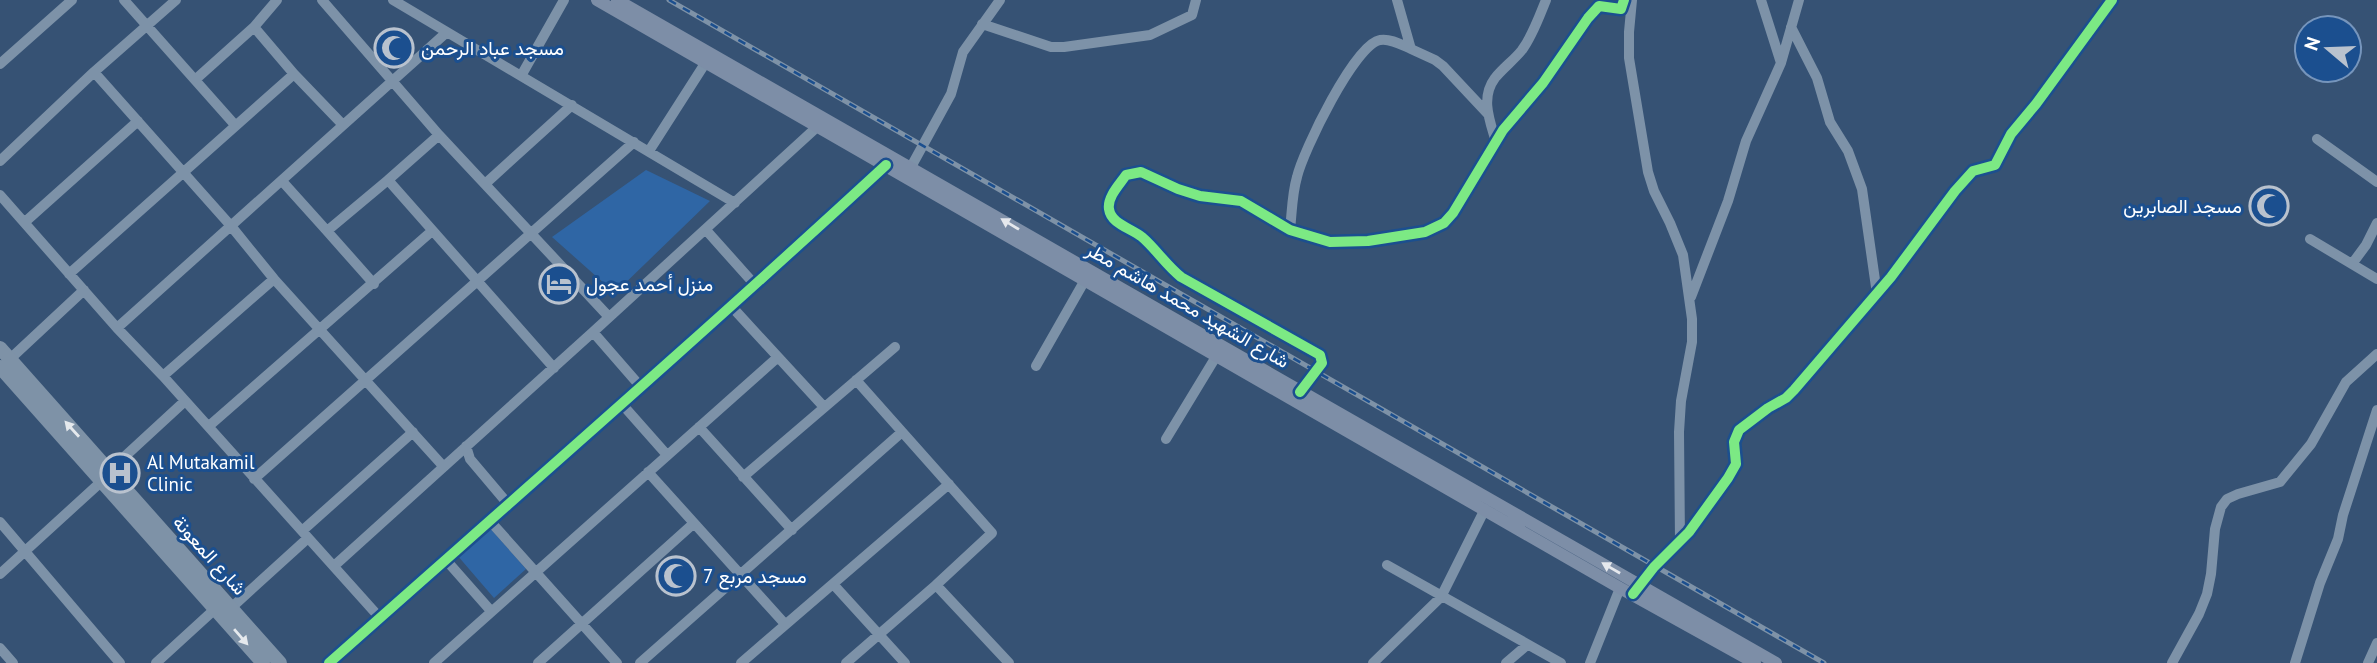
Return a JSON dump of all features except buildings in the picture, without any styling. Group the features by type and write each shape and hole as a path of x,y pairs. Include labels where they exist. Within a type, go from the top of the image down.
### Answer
{"highway":[{"name":"شارع المعونة","path":"3,358 263,663"},
{"name":"شارع المعونة","path":"106,476 281,663"}],"main road":[{"name":"شارع الشهيد محمد هاشم مطر","path":"597,0 1620,588 1636,589 1776,663"},
{"name":"شارع الشهيد محمد هاشم مطر","path":"617,0 1222,345 1636,589 1755,663"}],"street":[{"path":"124,0 235,125"},
{"path":"0,161 94,72 176,0"},
{"path":"196,79 254,27 277,0"},
{"path":"322,0 439,135 610,317"},
{"path":"522,76 564,0"},
{"path":"911,167 951,94 963,52 1000,0"},
{"path":"982,24 1051,47 1064,47 1150,35 1192,15 1196,0"},
{"path":"1397,0 1411,49"},
{"path":"1496,142 1488,114 1489,88 1529,39 1546,0"},
{"path":"1300,392 1322,363 1320,355 1181,277 1169,268 1141,236 1114,219 1108,204 1126,175 1141,172 1200,196 1241,201 1290,230 1320,240 1340,242 1385,239 1435,228 1453,213 1513,117 1552,70 1588,18 1599,6 1621,9 1624,0"},
{"path":"1632,0 1629,58 1648,172 1683,255 1690,300 1692,342 1681,401 1679,432 1680,542"},
{"path":"1760,0 1781,63"},
{"path":"1690,300 1725,209 1746,141 1781,63 1799,0"},
{"path":"1636,589 1707,509 1732,471 1737,458 1735,437 1739,430 1786,398 1877,294 1955,191 1973,171 1994,165 2011,134 2112,0"},
{"path":"0,64 70,1"},
{"path":"396,1 735,203"},
{"path":"254,27 343,125"},
{"path":"1791,27 1817,78 1830,122 1848,151 1862,189 1877,294"},
{"path":"117,328 447,32"},
{"path":"1290,230 1294,188 1303,159 1357,58 1371,43 1388,40 1443,66 1488,114"},
{"path":"649,151 706,62"},
{"path":"94,72 231,226 274,279 443,466"},
{"path":"69,274 294,74"},
{"path":"485,184 572,105"},
{"path":"25,222 138,121"},
{"path":"334,566 817,127"},
{"path":"327,231 439,135"},
{"path":"2317,139 2377,182"},
{"path":"254,479 634,142"},
{"path":"329,663 732,307 886,165"},
{"path":"388,180 554,368"},
{"path":"282,181 374,284"},
{"path":"0,195 380,618"},
{"path":"2352,264 2366,246 2377,223"},
{"path":"706,229 755,286"},
{"path":"209,426 432,231"},
{"path":"2310,239 2377,279"},
{"path":"163,376 274,279"},
{"path":"1036,366 1085,280"},
{"path":"3,358 84,290"},
{"path":"732,307 824,407"},
{"path":"593,332 640,386"},
{"path":"743,477 895,347"},
{"path":"2172,663 2207,594 2215,529 2221,507 2227,499 2238,494 2280,482 2318,434 2346,382 2377,354"},
{"path":"1166,439 1217,355"},
{"path":"433,663 778,358"},
{"path":"846,663 992,533 856,380"},
{"path":"0,574 185,401"},
{"path":"621,403 667,455"},
{"path":"2295,663 2320,583 2338,538 2377,410"},
{"path":"699,427 792,530"},
{"path":"231,608 413,432"},
{"path":"639,663 902,432"},
{"path":"466,446 470,459 509,504"},
{"path":"648,472 785,624"},
{"path":"741,663 949,484"},
{"path":"1376,662 1441,597 1485,509"},
{"path":"490,520 617,663"},
{"path":"0,522 120,663"},
{"path":"538,663 693,524"},
{"path":"446,560 491,611"},
{"path":"1387,565 1561,663"},
{"path":"833,584 905,663"},
{"path":"936,585 1009,663"},
{"path":"1590,663 1620,588"},
{"path":"156,663 215,609"},
{"path":"2368,663 2377,643"},
{"path":"1506,663 1527,645"},
{"path":"0,648 13,663"}],"shaded area":[{"path":"646,170 710,201 615,293 552,237"},
{"path":"489,527 526,569 494,598 457,555"}],"railway":[{"path":"669,0 1824,663"}],"cycle path":[{"path":"1300,392 1322,363 1320,355 1181,277 1142,237 1113,218 1109,209 1110,200 1126,175 1141,172 1200,196 1241,201 1290,230 1330,242 1368,241 1425,232 1444,223 1453,213 1503,130 1543,83 1588,18 1599,6 1621,9 1624,0"},
{"path":"1633,594 1654,567 1689,532 1728,478 1736,464 1734,442 1739,430 1794,390 1891,277 1955,191 1973,171 1995,165 2011,134 2112,0"},
{"path":"329,663 886,165"}],"place":[{"name":"مسجد عباد الرحمن","path":"394,48"},
{"name":"مسجد الصابرين","path":"2269,206"},
{"name":"منزل أحمد عجول","path":"559,284"},
{"name":"Al Mutakamil Clinic","path":"120,473"},
{"name":"مسجد مربع 7","path":"676,576"}]}
